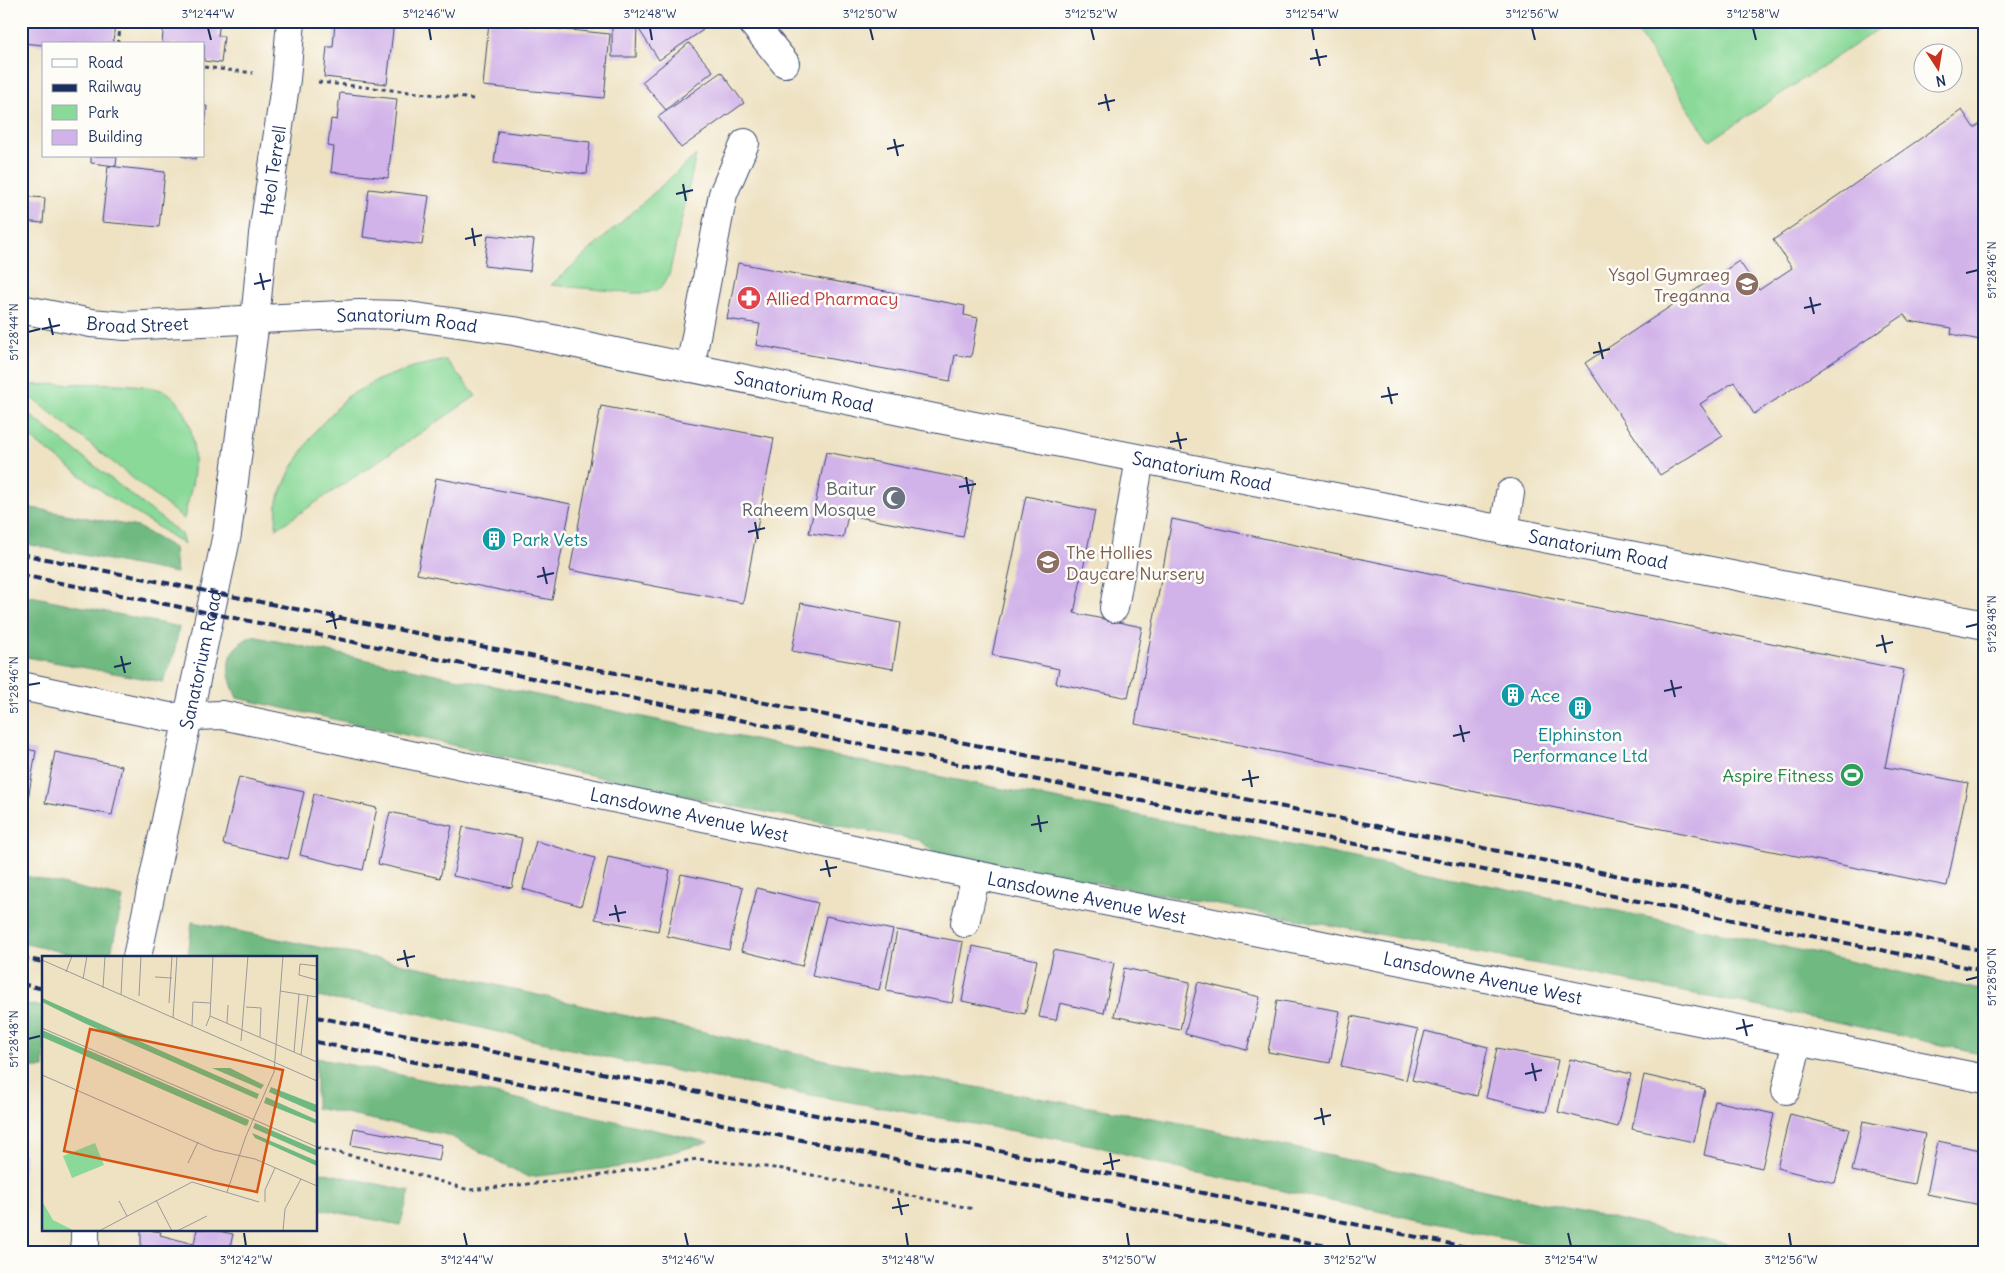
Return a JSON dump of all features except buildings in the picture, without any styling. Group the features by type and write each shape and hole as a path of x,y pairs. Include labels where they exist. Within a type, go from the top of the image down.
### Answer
{"street":[{"name":"Heol Terrell","path":"255,321 264,234 286,77 291,21"},
{"path":"751,21 785,63"},
{"path":"690,368 723,194 745,143"},
{"name":"Broad Street","path":"21,309 91,324 125,326 255,321"},
{"name":"Sanatorium Road","path":"137,956 227,534 255,321 359,314 402,315 514,331 1504,531 1985,625"},
{"path":"1114,608 1140,458"},
{"path":"1504,531 1510,493"},
{"name":"Lansdowne Avenue West","path":"21,686 164,716 222,715 976,875 1985,1079"},
{"path":"965,923 976,875"},
{"path":"1786,1090 1798,1041"},
{"path":"85,1230 85,1252"}],"path":[{"path":"118,42 121,21"},
{"path":"205,67 474,99"},
{"path":"318,1148 358,1157 469,1190 578,1179 697,1158 783,1169 974,1209"}],"green space":[{"path":"1630,21 1890,21 1710,141"},
{"path":"696,155 669,275 660,289 646,293 634,293 551,285"},
{"path":"446,360 476,396 276,529 277,501 291,469 316,430 347,397 375,381 413,367"},
{"path":"21,380 27,385 125,384 144,386 171,395 184,410 193,440 193,476 184,519 21,389"},
{"path":"21,408 181,534 184,544 106,494 21,431"},
{"path":"21,506 138,527 174,548 176,573 21,543"},
{"path":"21,594 179,627 174,654 163,682 21,656"},
{"path":"252,636 783,746 1671,922 1985,991 1985,1054 1815,1018 1578,972 1259,912 939,855 918,840 727,805 237,698 230,679 229,662 235,648"},
{"path":"21,875 123,898 110,956 81,956 21,943"},
{"path":"192,922 428,969 618,1014 839,1063 1181,1123 1765,1252 1570,1252 1180,1169 1092,1145 626,1062 413,1012 318,997 318,956 188,956"},
{"path":"21,1003 42,1007 42,1068 21,1068"},
{"path":"318,1058 495,1094 708,1142 621,1167 528,1177 448,1135 318,1108"},
{"path":"318,1171 410,1191 400,1225 318,1208"}],"railway":[{"path":"21,554 1230,796 1985,951"},
{"path":"21,575 1985,971"},
{"path":"21,958 42,962"},
{"path":"21,984 42,989"},
{"path":"318,1017 989,1149 1490,1252"},
{"path":"318,1042 1356,1252"}],"place":[{"name":"Ysgol Gymraeg Treganna","path":"1747,284"},
{"name":"Allied Pharmacy","path":"749,298"},
{"name":"Baitur Raheem Mosque","path":"894,498"},
{"name":"Park Vets","path":"494,539"},
{"name":"The Hollies Daycare Nursery","path":"1048,562"},
{"name":"Ace","path":"1513,695"},
{"name":"Elphinston Performance Ltd","path":"1580,708"},
{"name":"Aspire Fitness","path":"1852,775"}]}
